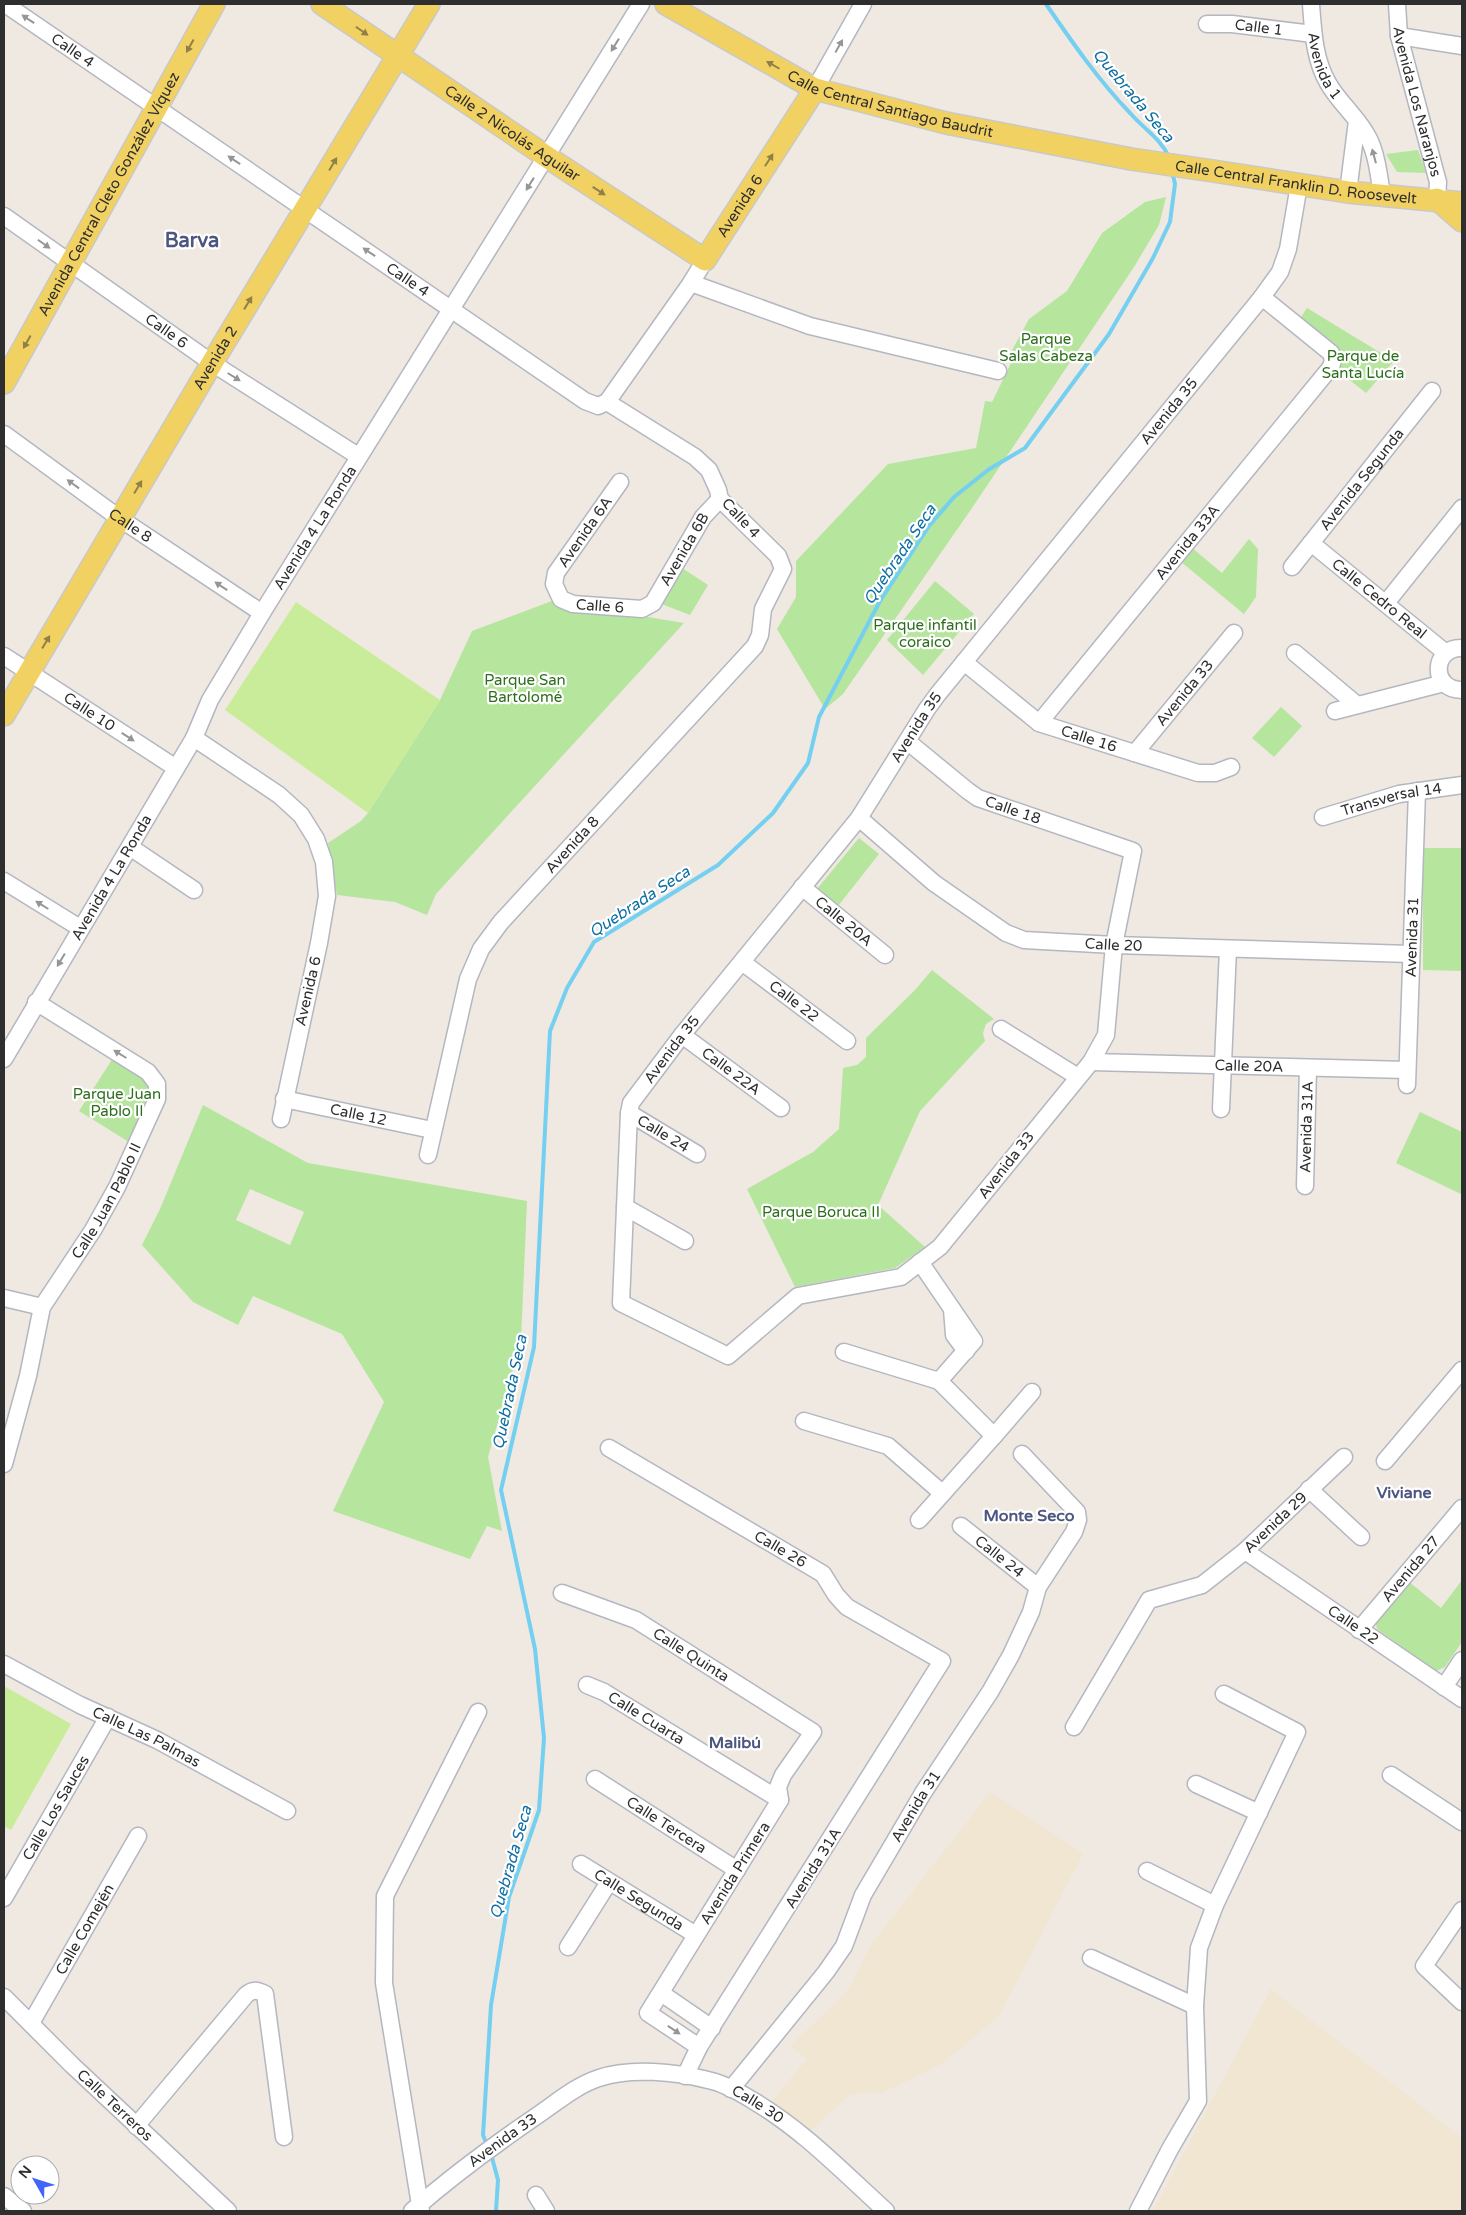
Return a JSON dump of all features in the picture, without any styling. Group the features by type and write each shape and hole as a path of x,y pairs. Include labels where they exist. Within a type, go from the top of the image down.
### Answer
{"main road":[{"name":"Avenida Central Cleto González Víquez","path":"4,383 214,4"},
{"name":"Calle 2 Nicolás Aguilar","path":"322,4 547,157 705,260"},
{"name":"Avenida 2","path":"4,715 119,518 429,4"},
{"name":"Calle Central Santiago Baudrit","path":"666,4 815,89 946,123 1131,159"},
{"name":"Avenida 6","path":"705,260 815,89"},
{"name":"Calle Central Franklin D. Roosevelt","path":"1131,159 1348,192 1437,199 1462,203"},
{"path":"1437,199 1462,221"}],"street":[{"name":"Avenida 4 La Ronda","path":"4,1059 194,738 210,700 262,613 641,4"},
{"name":"Avenida 6","path":"815,89 863,4"},
{"name":"Avenida 1","path":"1311,4 1313,34 1320,65 1328,82 1368,138 1375,156 1382,195"},
{"name":"Avenida Los Naranjos","path":"1397,4 1399,36 1438,182 1437,199"},
{"name":"Calle 4","path":"6,6 156,106 586,401 598,406 607,402 694,457 709,470 720,498 778,556 784,569"},
{"name":"Calle 1","path":"1207,24 1232,24 1313,34"},
{"path":"1399,36 1462,46"},
{"path":"1348,192 1357,121"},
{"name":"Avenida 35","path":"728,1356 621,1302 629,1113 636,1095 682,1035 859,818 938,694 1262,297 1280,272 1288,249 1298,185"},
{"name":"Calle 6","path":"4,216 212,363 358,456"},
{"name":"Avenida 6","path":"607,402 692,283 705,260"},
{"path":"692,283 810,326 998,371"},
{"name":"Avenida 33A","path":"1039,723 1331,367 1333,360 1331,353 1262,297"},
{"name":"Avenida Segunda","path":"1292,567 1432,391"},
{"name":"Calle 8","path":"4,434 119,518 262,613"},
{"name":"Avenida 6A","path":"554,584 556,573 620,482"},
{"name":"Avenida 6B","path":"653,603 703,517 720,498"},
{"path":"1386,604 1462,508"},
{"name":"Calle Cedro Real","path":"1312,542 1446,653"},
{"name":"Avenida 8","path":"428,1155 432,1130 468,979 481,949 508,915 755,646 760,635 763,609 784,569"},
{"name":"Calle 6","path":"554,584 561,599 572,604 642,609 653,603"},
{"name":"Avenida 33","path":"1135,754 1234,633"},
{"path":"1462,648 1446,653 1439,664 1439,671 1444,683 1449,687 1462,690"},
{"path":"1295,653 1357,705"},
{"name":"Calle 10","path":"4,656 176,768"},
{"name":"Calle 16","path":"964,662 1039,723 1198,772 1215,773 1232,767"},
{"path":"1335,711 1444,683"},
{"name":"Avenida 6","path":"194,738 279,795 302,815 316,839 324,862 327,896 324,915 281,1119"},
{"name":"Calle 18","path":"907,741 968,792 978,798 1133,851"},
{"name":"Transversal 14","path":"1323,817 1416,791 1462,785"},
{"name":"Avenida 31","path":"1407,1078 1416,791"},
{"name":"Calle 20","path":"859,818 934,883 1015,938 1033,941 1114,945 1411,954"},
{"path":"130,847 194,890"},
{"name":"Avenida 33","path":"728,1356 798,1296 900,1276 940,1247 1078,1077 1090,1062 1106,1035 1114,945 1133,851"},
{"path":"4,881 80,928"},
{"name":"Calle 20A","path":"802,887 885,955"},
{"path":"1221,1109 1228,949"},
{"name":"Calle 22","path":"742,962 847,1042"},
{"name":"Calle Juan Pablo II","path":"36,1002 148,1072 157,1084 157,1099 117,1187 93,1230 42,1307"},
{"path":"1001,1029 1078,1077"},
{"name":"Calle 22A","path":"682,1035 781,1108"},
{"name":"Calle 20A","path":"1090,1062 1308,1068 1407,1078"},
{"name":"Avenida 31A","path":"1304,1186 1308,1068"},
{"name":"Calle 12","path":"284,1099 432,1130"},
{"name":"Calle 24","path":"629,1113 697,1154"},
{"path":"625,1207 685,1241"},
{"path":"920,1262 951,1308 954,1335 966,1351 939,1381"},
{"path":"4,1298 42,1307 28,1376 4,1464"},
{"path":"844,1352 939,1381 994,1436"},
{"path":"1385,1461 1462,1370"},
{"path":"918,1520 1032,1392"},
{"path":"804,1421 888,1446 942,1494"},
{"name":"Calle 26","path":"609,1448 823,1574 836,1595 847,1607 942,1661"},
{"name":"Avenida 31","path":"731,2089 826,1972 844,1946 863,1895 923,1793 990,1692 1011,1655 1031,1612 1038,1587 1074,1532 1078,1520 1077,1512 1022,1454"},
{"name":"Avenida 29","path":"1074,1726 1149,1600 1202,1585 1245,1551 1344,1458"},
{"path":"1309,1490 1361,1537"},
{"name":"Avenida 27","path":"1359,1630 1462,1508"},
{"name":"Calle 24","path":"962,1526 1038,1587"},
{"name":"Calle 22","path":"1245,1551 1462,1700"},
{"name":"Calle Quinta","path":"562,1593 636,1620 814,1732"},
{"path":"1444,1687 1462,1660"},
{"name":"Avenida 31A","path":"685,2076 700,2047 942,1661"},
{"name":"Calle Las Palmas","path":"4,1664 80,1705 108,1716 157,1740 287,1811"},
{"name":"Calle Cuarta","path":"587,1685 604,1692 780,1800"},
{"path":"1138,2211 1170,2148 1198,2101 1196,2006 1199,1948 1215,1905 1297,1732 1224,1694"},
{"path":"418,2209 384,1983 385,1896 478,1712"},
{"name":"Calle Los Sauces","path":"4,1898 108,1716"},
{"name":"Avenida Primera","path":"700,2047 648,2013 780,1800 778,1786 783,1775 814,1732"},
{"path":"1391,1775 1462,1822"},
{"name":"Calle Tercera","path":"596,1779 737,1870"},
{"path":"1196,1784 1259,1812"},
{"name":"Calle Comején","path":"31,2023 138,1836"},
{"name":"Calle Segunda","path":"581,1864 696,1936"},
{"path":"1148,1871 1215,1905"},
{"path":"568,1947 610,1882"},
{"path":"1462,1910 1424,1966 1462,2002"},
{"path":"1091,1958 1196,2006"},
{"path":"136,2126 250,1990 258,1990 265,1994 284,2137"},
{"path":"661,1993 712,2028"},
{"name":"Calle Terreros","path":"4,1997 136,2126 228,2211"},
{"name":"Calle 30","path":"598,2078 615,2073 637,2072 710,2080 731,2089 785,2122 886,2211"},
{"name":"Avenida 33","path":"418,2209 486,2150 576,2088 598,2078"},
{"path":"4,2196 23,2211"},
{"path":"536,2196 546,2211"}],"shaded area":[{"path":"990,1792 1083,1854 999,2016 943,2063 882,2093 851,2094 811,2130 772,2101 807,2059 790,2046 848,1991 871,1945"},
{"path":"1271,1989 1462,2138 1462,2211 1153,2211"}],"green space":[{"path":"1418,150 1426,173 1397,172 1386,154"},
{"name":"Parque Salas Cabeza","path":"1166,197 1159,225 1134,267 972,508 843,694 825,709 777,629 796,597 796,561 888,464 976,448 985,401 992,402 1013,359 1009,356 1029,319 1067,291 1102,233 1145,202"},
{"name":"Parque de Santa Lucía","path":"1307,308 1394,361 1366,393 1337,370 1297,323"},
{"path":"1249,539 1258,549 1256,597 1244,614 1180,561 1191,547 1222,573"},
{"path":"682,568 708,585 690,615 659,603"},
{"name":"Parque infantil coraico","path":"935,581 974,614 923,675 887,640"},
{"name":"Parque San Bartolomé","path":"552,601 684,623 436,894 427,915 395,902 337,895 328,843 361,821 368,813 440,700 472,631"},
{"path":"296,602 440,700 368,813 225,710"},
{"path":"1281,707 1302,726 1274,757 1252,738"},
{"path":"859,838 879,854 838,906 817,889"},
{"path":"1423,848 1462,848 1462,971 1423,970"},
{"name":"Parque Boruca II","path":"932,970 994,1019 986,1024 983,1033 985,1041 920,1111 878,1205 925,1247 895,1268 795,1287 747,1189 813,1152 839,1129 843,1068 857,1065 866,1057 866,1038 915,990"},
{"name":"Parque Juan Pablo II","path":"113,1058 140,1075 149,1085 151,1091 129,1142 79,1111"},
{"path":"203,1105 308,1163 527,1201 521,1341 488,1457 502,1531 487,1526 470,1559 333,1511 384,1402 342,1334 253,1296 238,1325 193,1302 142,1245 160,1209","holes":["250,1189 304,1212 290,1245 236,1220"]},
{"path":"1420,1112 1462,1132 1461,1194 1396,1163"},
{"path":"1462,1580 1462,1642 1445,1667 1436,1671 1377,1629 1375,1620 1408,1581 1441,1608"},
{"path":"4,1686 71,1724 11,1830 4,1826"}],"waterway":[{"name":"Quebrada Seca","path":"1046,4 1097,75 1156,139 1169,157"},
{"name":"Quebrada Seca","path":"487,2145 483,2135 491,2005 509,1897 539,1810 544,1738 535,1649 501,1490 534,1347 550,1031 567,988 594,942 718,865 773,813 808,763 819,717 880,601 929,526 954,497 988,470 1025,448 1109,334 1153,258 1170,222 1175,184 1172,171"},
{"name":"Quebrada Seca","path":"491,2154 498,2180 496,2211"}],"district":[{"name":"Barva","path":"192,240"},
{"name":"Viviane","path":"1404,1492"},
{"name":"Monte Seco","path":"1029,1515"},
{"name":"Malibú","path":"735,1742"}]}
